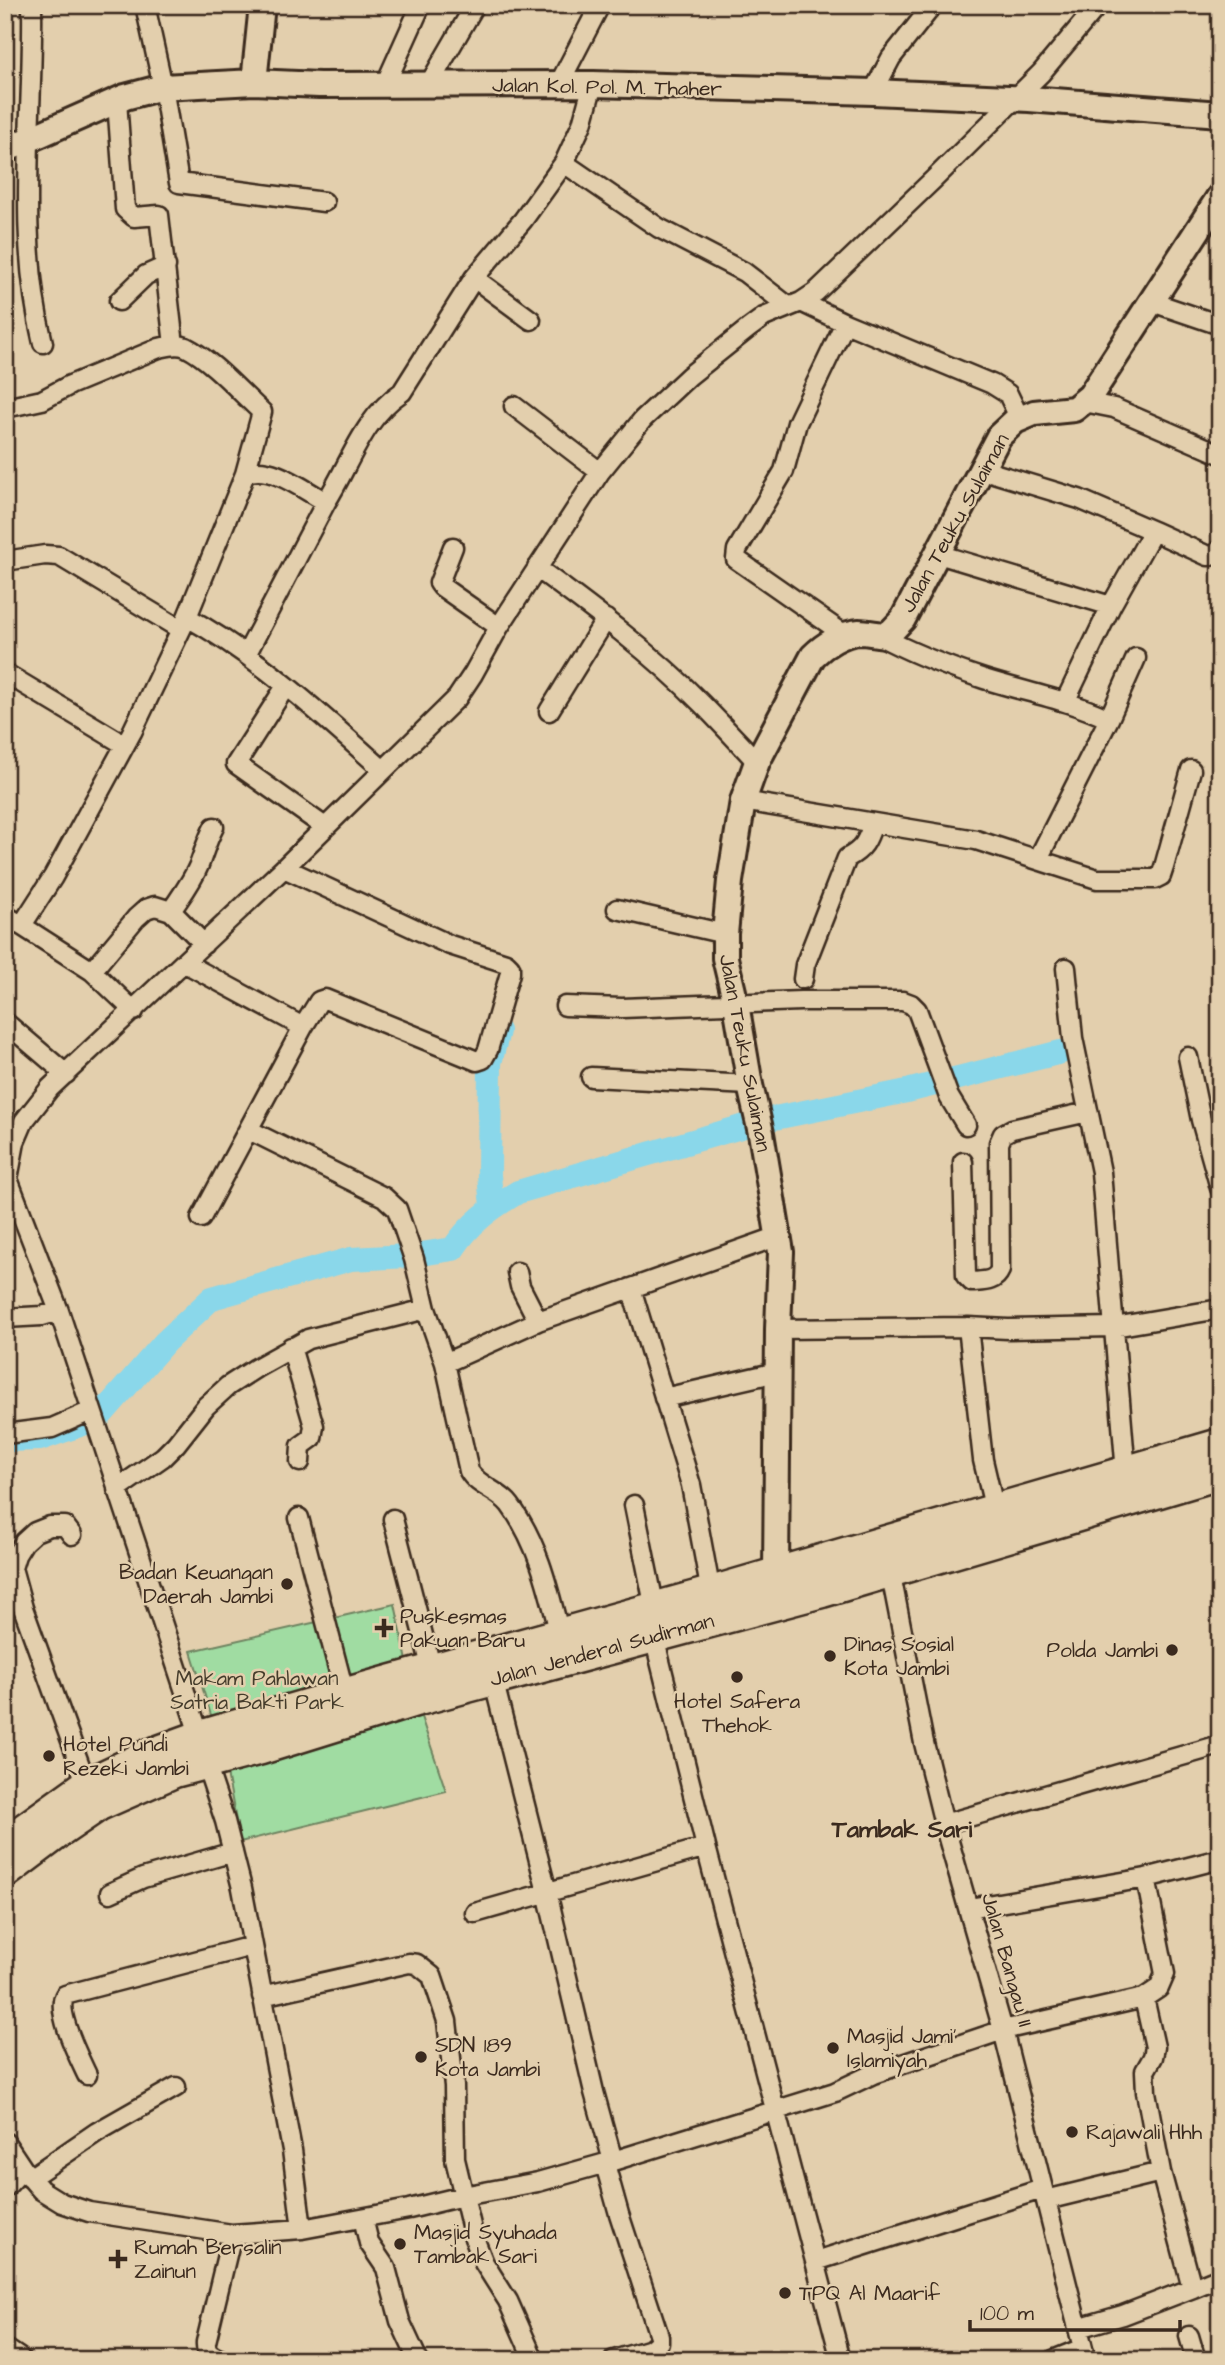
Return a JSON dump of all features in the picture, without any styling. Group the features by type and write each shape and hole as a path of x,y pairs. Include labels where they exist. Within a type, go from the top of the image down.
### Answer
{"highway":[{"name":"Jalan Jenderal Sudirman","path":"360,1700 493,1679 655,1623 711,1593 776,1573 958,1536 1144,1478 1220,1445"},
{"name":"Jalan Jenderal Sudirman","path":"5,1844 87,1785 148,1756 203,1749 261,1748 360,1700 432,1670 560,1635 655,1623 890,1570 958,1536 995,1510 1144,1478 1220,1473"},
{"name":"Jalan Jenderal Sudirman","path":"5,1872 99,1804 146,1782 203,1749"}],"street":[{"path":"32,5 16,145 35,313 43,343"},
{"path":"145,5 163,87 179,183 324,202"},
{"path":"254,82 262,5"},
{"path":"385,85 421,5"},
{"path":"428,86 475,5"},
{"path":"559,84 600,5"},
{"path":"873,92 891,58 933,5"},
{"path":"302,2229 292,2150 233,1852 203,1749 99,1429 59,1311 7,1180 15,1142 24,1121 50,1088 185,963 457,698 499,627 600,472 643,419 749,327 816,292 1041,73 1098,5"},
{"name":"Jalan Kol. Pol. M. Thaher","path":"16,145 117,101 163,87 254,82 428,86 559,84 873,92 1220,114"},
{"path":"247,653 366,428 383,406 402,392 474,278 523,220 565,163 582,124 593,85"},
{"path":"117,101 125,209 134,217 159,215 174,345"},
{"path":"565,163 659,228 744,272 795,304 992,384 1008,394 1020,419"},
{"path":"1084,402 1096,389 1220,196"},
{"path":"119,301 146,275 166,266"},
{"path":"474,278 531,320"},
{"path":"1152,302 1220,324"},
{"path":"845,323 797,423 784,471 737,550 736,559 845,635 860,632 878,635 909,651 982,678 1087,708 1108,719"},
{"path":"5,408 42,400 70,385 159,348 174,345 185,347 205,361 262,412 245,474 184,623 125,745 53,877 22,925"},
{"path":"1084,402 1114,408 1220,454"},
{"name":"Jalan Teuku Sulaiman","path":"878,635 888,635 903,620 999,436 1007,427 1034,413 1074,409 1084,402"},
{"path":"514,406 600,472"},
{"path":"980,469 1079,499 1205,555 1213,556 1220,549"},
{"path":"245,474 254,470 270,471 327,502"},
{"path":"1065,702 1111,606 1153,531"},
{"path":"453,547 439,583 499,627"},
{"path":"938,554 1111,606"},
{"path":"5,561 44,555 58,556 247,653 382,769"},
{"path":"537,568 606,619 702,703 757,762"},
{"path":"549,711 606,619"},
{"name":"Jalan Teuku Sulaiman","path":"776,1573 781,1275 779,1236 725,958 725,934 730,881 743,802 757,762 813,656 845,635"},
{"path":"1038,859 1136,657"},
{"path":"5,673 125,745"},
{"path":"286,687 236,764 324,827"},
{"path":"743,802 976,840 1097,878 1158,878 1164,867 1191,770"},
{"path":"803,979 805,965 847,858 867,844 873,824"},
{"path":"171,911 192,880 205,843 214,827"},
{"path":"201,1218 319,1001 325,999 473,1061 480,1061 488,1050 510,970 506,963 450,945 284,868"},
{"path":"92,971 136,918 146,909 155,906 171,911 204,944"},
{"path":"617,909 725,934"},
{"path":"5,915 92,971 134,1011"},
{"path":"185,963 303,1027"},
{"path":"1066,968 1073,1038 1101,1171 1114,1327 1144,1478"},
{"path":"565,1006 622,1008 801,1001 903,1001 917,1010 949,1097 966,1125"},
{"path":"5,1022 66,1074"},
{"path":"1188,1057 1201,1120 1220,1188"},
{"path":"591,1077 752,1096"},
{"path":"963,1162 966,1276 972,1282 990,1280 998,1275 1000,1270 1001,1136 1012,1129 1088,1112"},
{"path":"249,1130 391,1201 397,1209 445,1363 469,1471 478,1482 508,1503 526,1528 560,1635"},
{"path":"445,1363 538,1321 779,1236"},
{"path":"517,1272 520,1286 538,1321"},
{"path":"631,1288 691,1485 711,1593"},
{"path":"778,1329 1114,1327 1220,1308"},
{"path":"117,1489 163,1457 205,1406 228,1386 291,1348 308,1339 426,1309"},
{"path":"5,1318 42,1316 59,1311"},
{"path":"968,1327 983,1461 995,1510"},
{"path":"291,1348 314,1426 312,1438 301,1446 300,1462"},
{"path":"664,1398 778,1372"},
{"path":"5,1434 52,1428 91,1411"},
{"path":"634,1505 655,1623 706,1847 841,2360"},
{"path":"299,1517 360,1700"},
{"path":"393,1519 432,1670"},
{"path":"72,1535 65,1526 50,1526 35,1532 23,1542 9,1566 87,1785"},
{"name":"Jalan Bangau II","path":"890,1570 944,1824 1003,2030 1085,2354"},
{"path":"493,1679 594,2092 618,2214 659,2336 659,2342 651,2348 614,2360"},
{"path":"944,1824 1220,1745"},
{"path":"475,1913 706,1847"},
{"path":"110,1893 143,1878 233,1852"},
{"path":"969,1908 1146,1878 1220,1859"},
{"path":"5,2142 41,2190 62,2203 89,2212 232,2234 302,2229 538,2182 835,2092 873,2074 1003,2030 1144,1998 1159,1988 1164,1974 1146,1878"},
{"path":"88,2075 70,2038 62,2003 65,1995 252,1946"},
{"path":"262,1996 402,1964 418,1964 432,1976 447,2021 454,2086 453,2140 474,2238 484,2263 508,2301 534,2360"},
{"path":"1144,1998 1155,2047 1144,2074 1161,2172 1193,2288"},
{"path":"5,2188 176,2087"},
{"path":"816,2261 1044,2194 1161,2172"},
{"path":"363,2218 369,2244 386,2268 400,2321 418,2360"},
{"path":"222,2360 209,2354 206,2342 232,2234"},
{"path":"1078,2328 1123,2315 1220,2277"},
{"path":"1189,2336 1196,2360"},
{"path":"1053,2360 1085,2354"}],"green space":[{"name":"Makam Pahlawan Satria Bakti Park","path":"395,1604 415,1699 446,1791 240,1842 224,1757 191,1651"}],"waterway":[{"path":"492,1207 489,1175 490,1063 498,1031"},
{"path":"102,1414 165,1342 212,1298 351,1259 408,1256 453,1249 482,1217 518,1192 765,1120 907,1091 1061,1052"},
{"path":"6,1440 40,1439 83,1424"}],"place":[{"name":"Badan Keuangan Daerah Jambi","path":"287,1584"},
{"name":"Puskesmas Pakuan Baru","path":"384,1628"},
{"name":"Polda Jambi","path":"1172,1650"},
{"name":"Dinas Sosial Kota Jambi","path":"830,1656"},
{"name":"Hotel Safera Thehok","path":"737,1677"},
{"name":"Hotel Pundi Rezeki Jambi","path":"49,1756"},
{"name":"Masjid Jami' Islamiyah","path":"833,2048"},
{"name":"SDN 189 Kota Jambi","path":"421,2057"},
{"name":"Rajawali Hhh","path":"1072,2132"},
{"name":"Masjid Syuhada Tambak Sari","path":"400,2244"},
{"name":"Rumah Bersalin Zainun","path":"118,2259"},
{"name":"TPQ Al Maarif","path":"785,2293"}],"district":[{"name":"Tambak Sari","path":"902,1830"}]}
